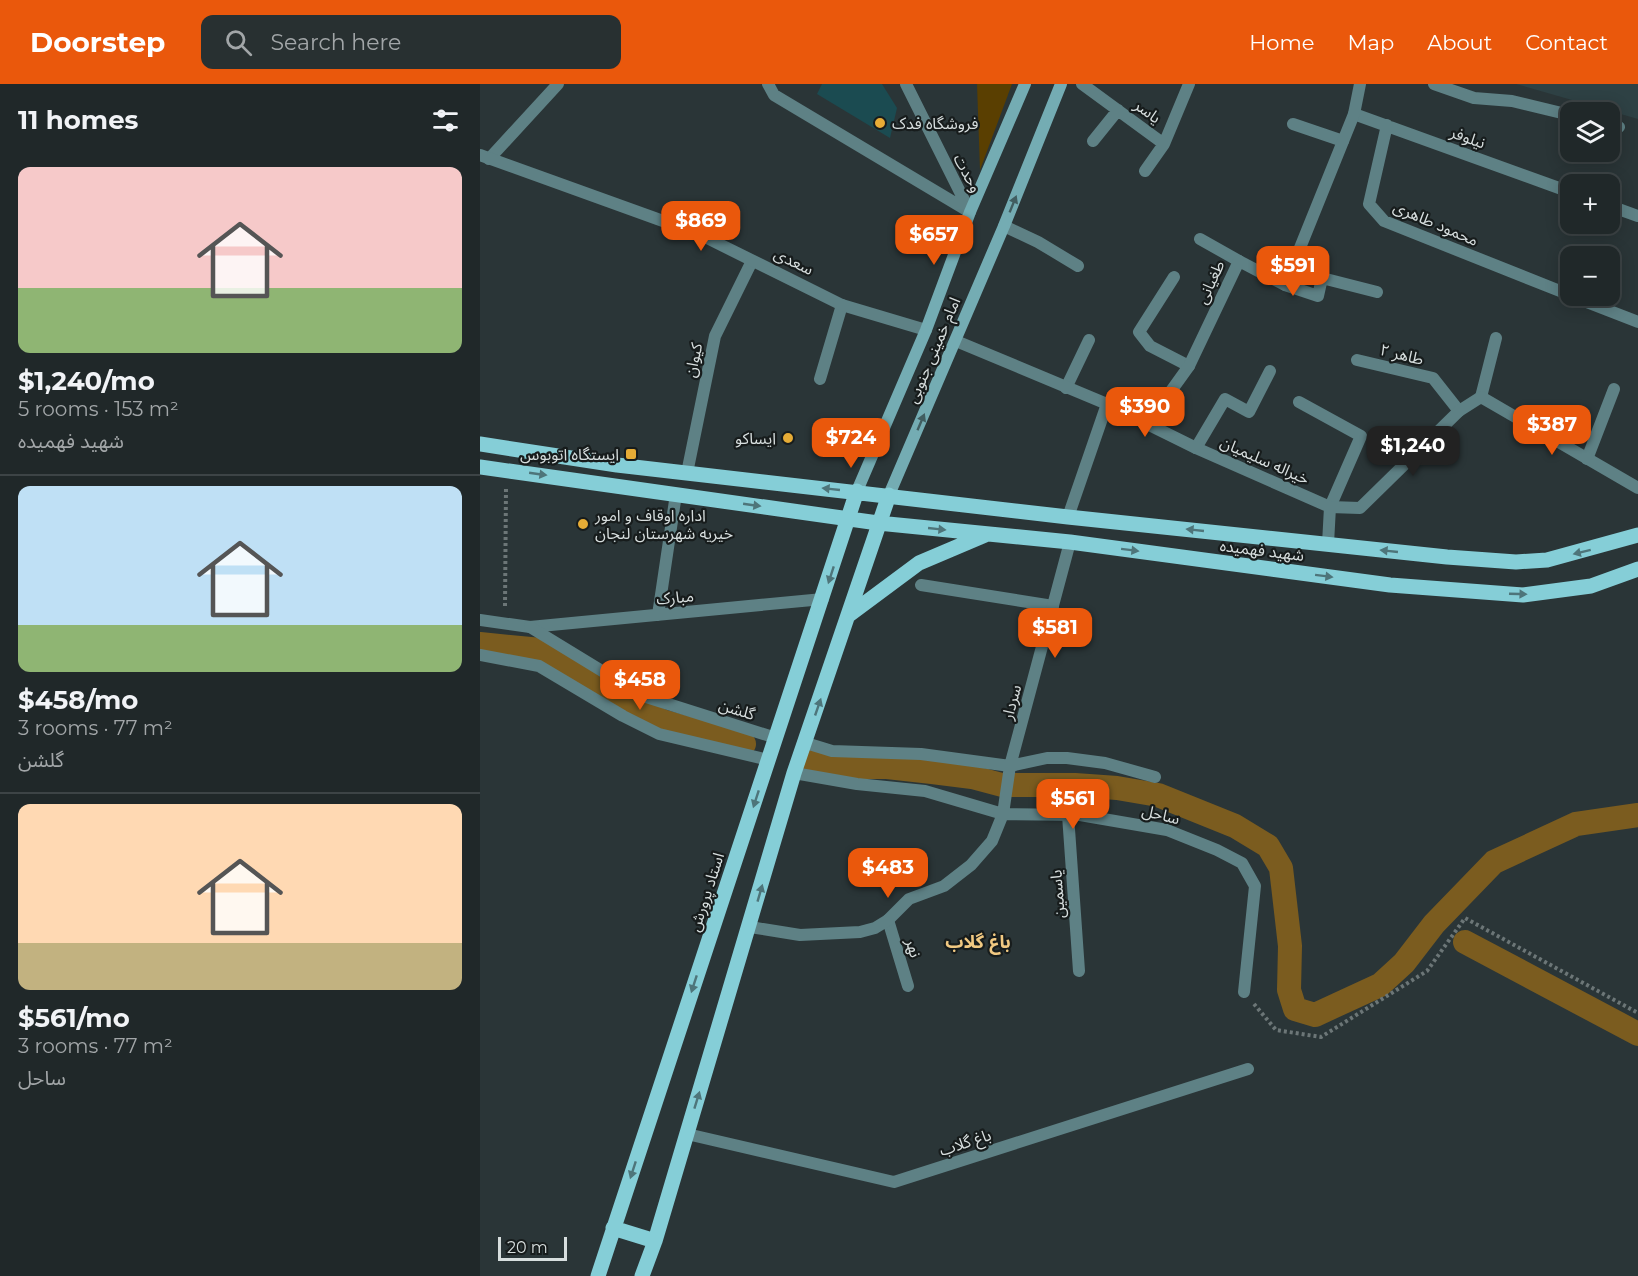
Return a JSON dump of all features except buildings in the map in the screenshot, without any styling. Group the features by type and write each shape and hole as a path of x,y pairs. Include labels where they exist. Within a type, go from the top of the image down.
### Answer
{"main road":[{"name":"امام خمینی جنوبی","path":"858,492 926,330 970,212 1025,84"},
{"name":"امام خمینی جنوبی","path":"889,495 1004,226 1061,84"},
{"path":"480,444 687,473 889,495 794,773 750,927 655,1241 642,1276"},
{"path":"480,467 878,523"},
{"name":"استاد پرورش","path":"598,1276 858,492"},
{"name":"شهید فهمیده","path":"889,495 1068,517 1516,562 1547,560 1638,535"},
{"name":"شهید فهمیده","path":"878,523 1070,542 1390,585 1523,595 1591,586 1638,569"},
{"path":"849,615 919,563 988,534"},
{"path":"614,1228 655,1241"}],"street":[{"path":"485,157 558,84"},
{"path":"768,84 774,95 970,212"},
{"name":"وحدت","path":"906,84 970,212"},
{"name":"یاسر","path":"1082,84 1164,144"},
{"name":"یاسر","path":"1145,171 1164,144 1189,84"},
{"path":"1285,285 1354,114 1360,84"},
{"path":"1434,84 1474,98 1512,101 1560,113"},
{"path":"1094,141 1118,110"},
{"name":"نیلوفر","path":"1354,114 1560,188"},
{"path":"1293,124 1343,141"},
{"name":"محمود طاهری","path":"1387,125 1369,204 1384,221 1560,291"},
{"name":"سعدی","path":"485,157 699,234 842,304 926,330"},
{"path":"1620,210 1638,216"},
{"path":"1004,226 1038,242 1078,267"},
{"path":"1200,239 1239,261"},
{"name":"کیوان","path":"687,473 715,336 753,261"},
{"name":"طغیانی","path":"1148,423 1189,366 1239,261 1285,285 1318,296 1322,278 1377,292"},
{"path":"1174,277 1139,332 1150,346 1189,366"},
{"path":"820,379 842,304"},
{"name":"محمود طاهری","path":"1598,306 1638,322"},
{"path":"1330,507 1360,508 1459,411 1481,397 1496,338"},
{"name":"خیراله سلیمیان","path":"956,340 1107,404 1196,448 1330,507"},
{"path":"1066,388 1089,340"},
{"name":"طاهر ۲","path":"1357,360 1433,378 1459,411"},
{"path":"1196,448 1225,399 1250,412 1270,372"},
{"path":"1587,459 1614,388"},
{"path":"1481,397 1638,488"},
{"path":"1299,402 1361,436 1330,507 1328,544"},
{"path":"1068,517 1107,404"},
{"path":"658,615 676,494"},
{"name":"سردار","path":"888,920 909,899 944,886 971,865 992,841 1003,813 1010,766 1070,542"},
{"path":"921,585 1053,606"},
{"name":"مبارک","path":"480,620 530,627 823,599"},
{"name":"گلشن","path":"530,627 643,696 776,738"},
{"path":"480,655 539,666 623,716 659,734 769,760"},
{"path":"806,743 832,751 921,754 1010,766 1047,758 1067,758 1105,763 1155,777"},
{"name":"ساحل","path":"794,773 857,784 925,791 1003,813 1068,815 1167,830 1242,863 1255,886 1244,992"},
{"name":"یاسمین","path":"1068,815 1079,972"},
{"path":"750,927 800,935 860,932 875,928 888,920"},
{"name":"نهر","path":"888,920 908,986"},
{"name":"باغ گلاب","path":"687,1134 894,1182 1248,1069"}],"path":[{"path":"505,625 506,470"},
{"path":"1244,992 1276,1030 1321,1037 1427,971 1465,918 1638,1013"}],"shaded area":[{"path":"977,84 1012,84 980,170"},
{"path":"1516,84 1638,84 1638,119 1620,114 1620,102 1579,102"}],"waterway":[{"path":"480,644 541,650 594,680 630,705 662,721 744,744"},
{"path":"809,760 838,767 887,767 972,777 1002,785 1075,785 1117,788 1158,795 1235,826 1268,846 1281,868 1290,946 1289,990 1295,1009 1315,1015 1380,985 1404,963 1434,924 1494,862 1576,824 1638,815"},
{"path":"1465,942 1638,1034"}],"place":[{"name":"فروشگاه فدک","path":"880,123"},
{"name":"ایساکو","path":"788,438"},
{"name":"ایستگاه اتوبوس","path":"631,454"},
{"name":"اداره اوقاف و امور خیریه شهرستان لنجان","path":"583,524"}],"district":[{"name":"باغ گلاب","path":"978,942"}]}
